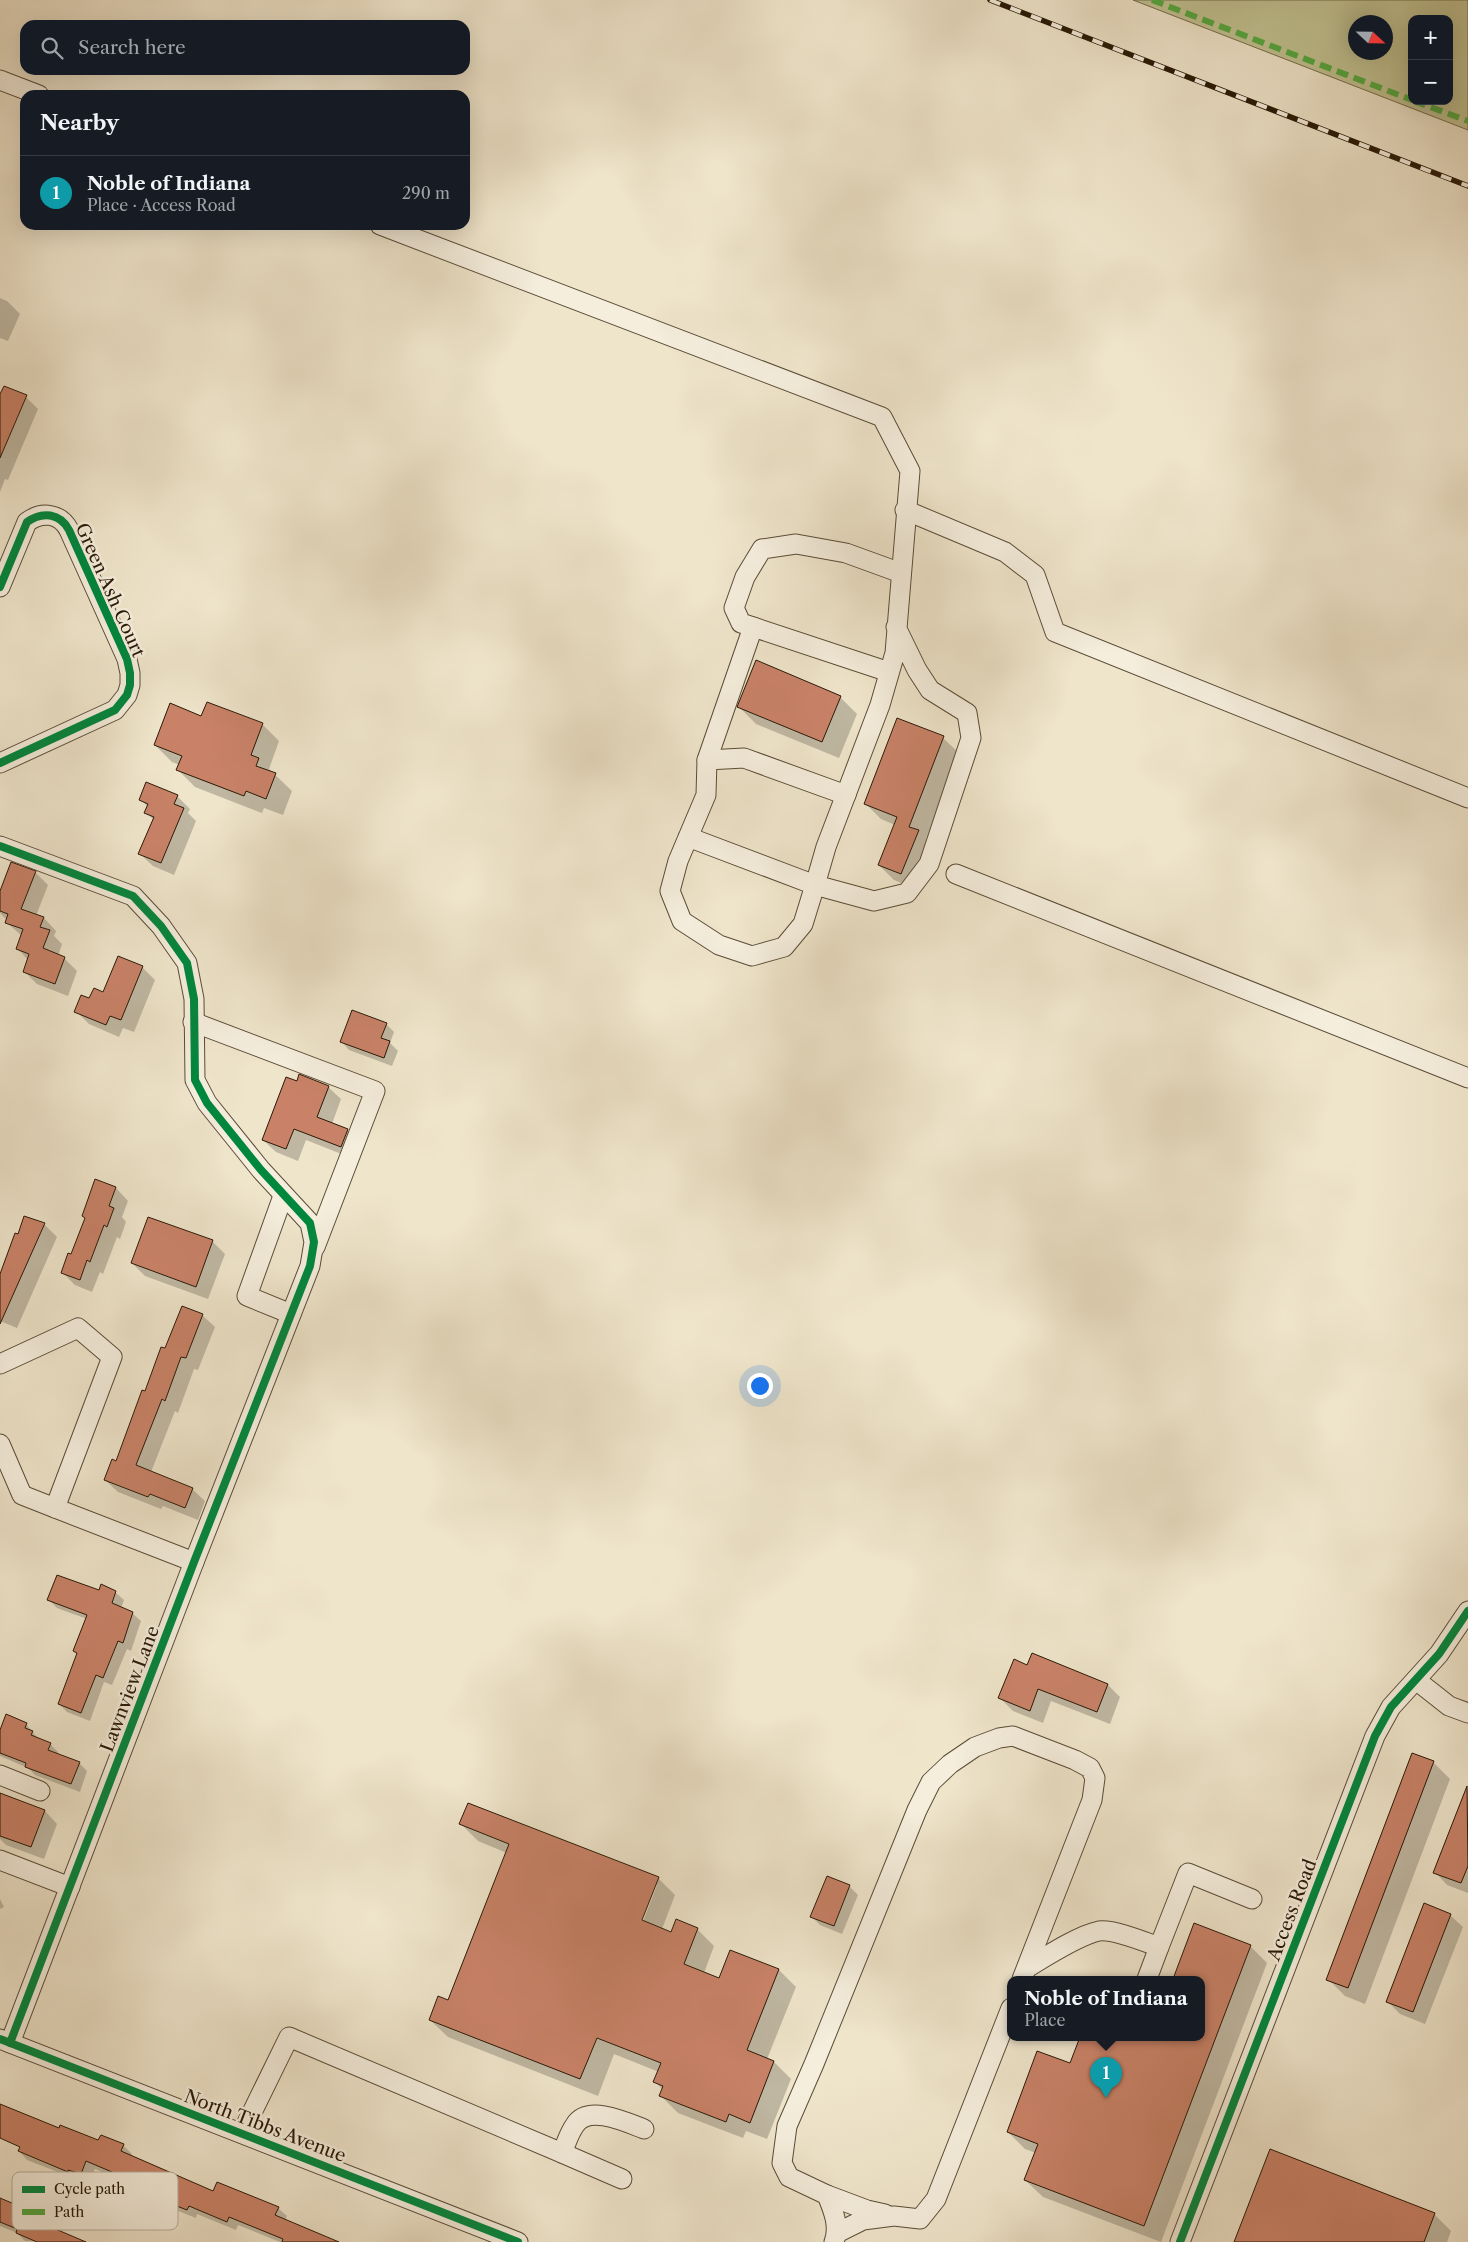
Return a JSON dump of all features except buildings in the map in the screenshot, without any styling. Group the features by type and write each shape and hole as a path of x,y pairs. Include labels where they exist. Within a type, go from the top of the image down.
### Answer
{"street":[{"path":"0,80 26,90"},
{"path":"393,230 882,417 910,471 905,510 894,653 880,705 826,847 804,924 784,947 752,956 718,945 682,921 670,891 678,861 706,795 707,760 753,627"},
{"path":"905,510 1006,552 1035,574 1055,632 1468,798"},
{"name":"Green Ash Court","path":"0,587 27,522 35,517 45,515 62,520 69,530 85,564 127,659 130,673 127,695 111,713 0,763"},
{"path":"889,672 741,623 734,608 745,577 762,549 796,544 846,554 900,573"},
{"path":"688,837 815,885 874,900 907,893 929,864 971,738 967,713 930,690 896,627"},
{"path":"707,760 744,758 846,795"},
{"path":"0,846 133,896 161,926 187,963 194,999 195,1080 207,1103 283,1196 310,1223 314,1242 312,1253"},
{"path":"956,874 1468,1078"},
{"path":"194,1022 375,1091 312,1253"},
{"path":"283,1196 247,1296 291,1314"},
{"name":"Lawnview Lane","path":"5,2040 70,1887 310,1266 312,1253"},
{"path":"0,1364 78,1328 112,1357 55,1508"},
{"path":"0,1444 22,1495 194,1562"},
{"name":"Access Road","path":"1180,2242 1375,1736 1391,1707 1440,1654 1468,1611"},
{"path":"1416,1680 1449,1706 1468,1713"},
{"path":"1007,2018 936,2200 920,2219 867,2210 827,2195 788,2177 782,2163 787,2126 917,1810 931,1782 950,1764 975,1747 999,1738 1013,1736 1075,1760 1090,1768 1095,1778 1092,1800 1024,1974"},
{"path":"0,1775 40,1791"},
{"path":"0,1860 70,1887"},
{"path":"1147,1976 1188,1873 1252,1899"},
{"path":"1024,1974 1063,1946 1100,1931 1129,1936 1159,1947"},
{"path":"242,2133 289,2038 622,2179"},
{"name":"North Tibbs Avenue","path":"5,2040 518,2242"},
{"path":"562,2153 576,2123 589,2115 611,2117 644,2129"},
{"path":"827,2195 834,2214 836,2237 863,2220 894,2216"}],"green space":[{"path":"1133,0 1468,0 1468,130"}],"railway":[{"path":"990,0 1468,186"}],"marked path":[{"path":"1152,0 1408,98"},
{"path":"1425,105 1468,121"}],"cycle path":[{"path":"0,587 27,522 33,518 45,515 61,520 69,530 127,659 130,673 130,685 127,695 115,710 0,763"},
{"path":"0,846 133,896 161,926 187,963 194,999 195,1080 207,1103 261,1170 310,1223 314,1242 310,1266 194,1562 10,2043"},
{"path":"1180,2242 1375,1736 1391,1707 1439,1654 1468,1611"},
{"path":"0,2039 518,2242"}],"place":[{"name":"Noble of Indiana","path":"1106,2098"}]}
